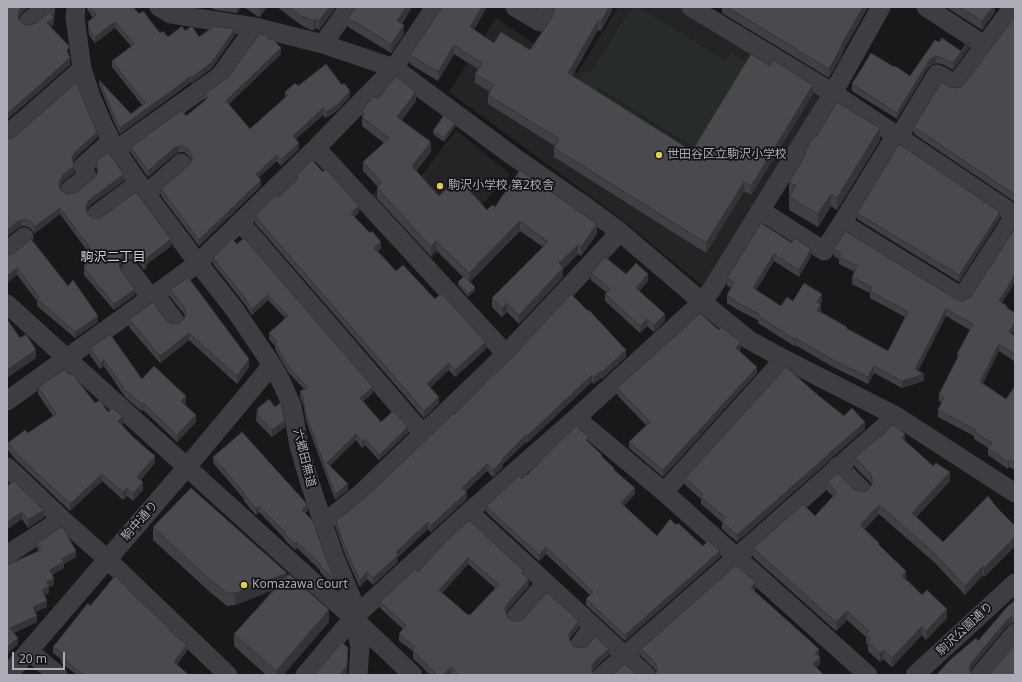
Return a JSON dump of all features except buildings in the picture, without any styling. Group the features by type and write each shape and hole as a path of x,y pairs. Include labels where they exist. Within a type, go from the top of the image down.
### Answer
{"street":[{"path":"29,21 46,7"},
{"name":"六郷田無道","path":"76,7 75,17 82,69 92,100 113,145 142,188 235,310 272,365 292,406 299,446 307,474 334,556 352,599 353,618 360,646 358,675"},
{"path":"159,7 171,14 255,27 323,44 394,68 514,157 620,232 749,340 896,416 1015,493"},
{"path":"323,44 349,7"},
{"path":"13,397 198,263 316,148 394,68 435,7"},
{"path":"515,7 540,22 548,7"},
{"path":"305,675 353,618 469,512 576,418 702,302 710,292 833,93 880,7"},
{"path":"926,7 984,45"},
{"path":"760,210 824,250 937,74 956,84 1013,7"},
{"path":"703,10 833,93 1015,215 962,297 842,223"},
{"path":"70,190 87,176 83,166 220,76 255,27"},
{"path":"7,135 82,69"},
{"path":"316,148 506,354"},
{"path":"97,214 181,163"},
{"path":"240,222 422,434"},
{"path":"324,524 359,495 506,354 620,232"},
{"path":"7,251 24,237"},
{"path":"130,270 175,321"},
{"path":"7,304 353,618 413,675"},
{"path":"664,492 784,359"},
{"name":"駒中通り","path":"8,675 186,468 272,365"},
{"path":"602,675 896,416"},
{"path":"576,418 737,556 868,675"},
{"path":"838,466 862,490"},
{"path":"7,467 62,520 107,559 228,675"},
{"path":"469,512 646,675"},
{"path":"7,555 62,520"},
{"path":"516,617 546,583"},
{"name":"駒沢公園通り","path":"915,675 1015,583"},
{"path":"580,644 593,626"},
{"path":"980,675 1015,633"},
{"path":"29,651 58,675"}],"shaded area":[{"name":"世田谷区立駒沢小学校","path":"618,7 682,7 818,89 820,98 704,287 612,212 449,92 496,18 577,73"},
{"path":"632,7 639,7 726,61 731,53 747,63 695,148 599,88 594,96 576,84 584,71 590,74"},
{"name":"駒沢小学校 第2校舎","path":"456,130 510,174 430,261 370,196 406,164 421,176"}],"place":[{"name":"世田谷区立駒沢小学校","path":"659,155"},
{"name":"駒沢小学校 第2校舎","path":"440,186"},
{"name":"Komazawa Court","path":"244,585"}],"district":[{"name":"駒沢二丁目","path":"113,257"}]}
